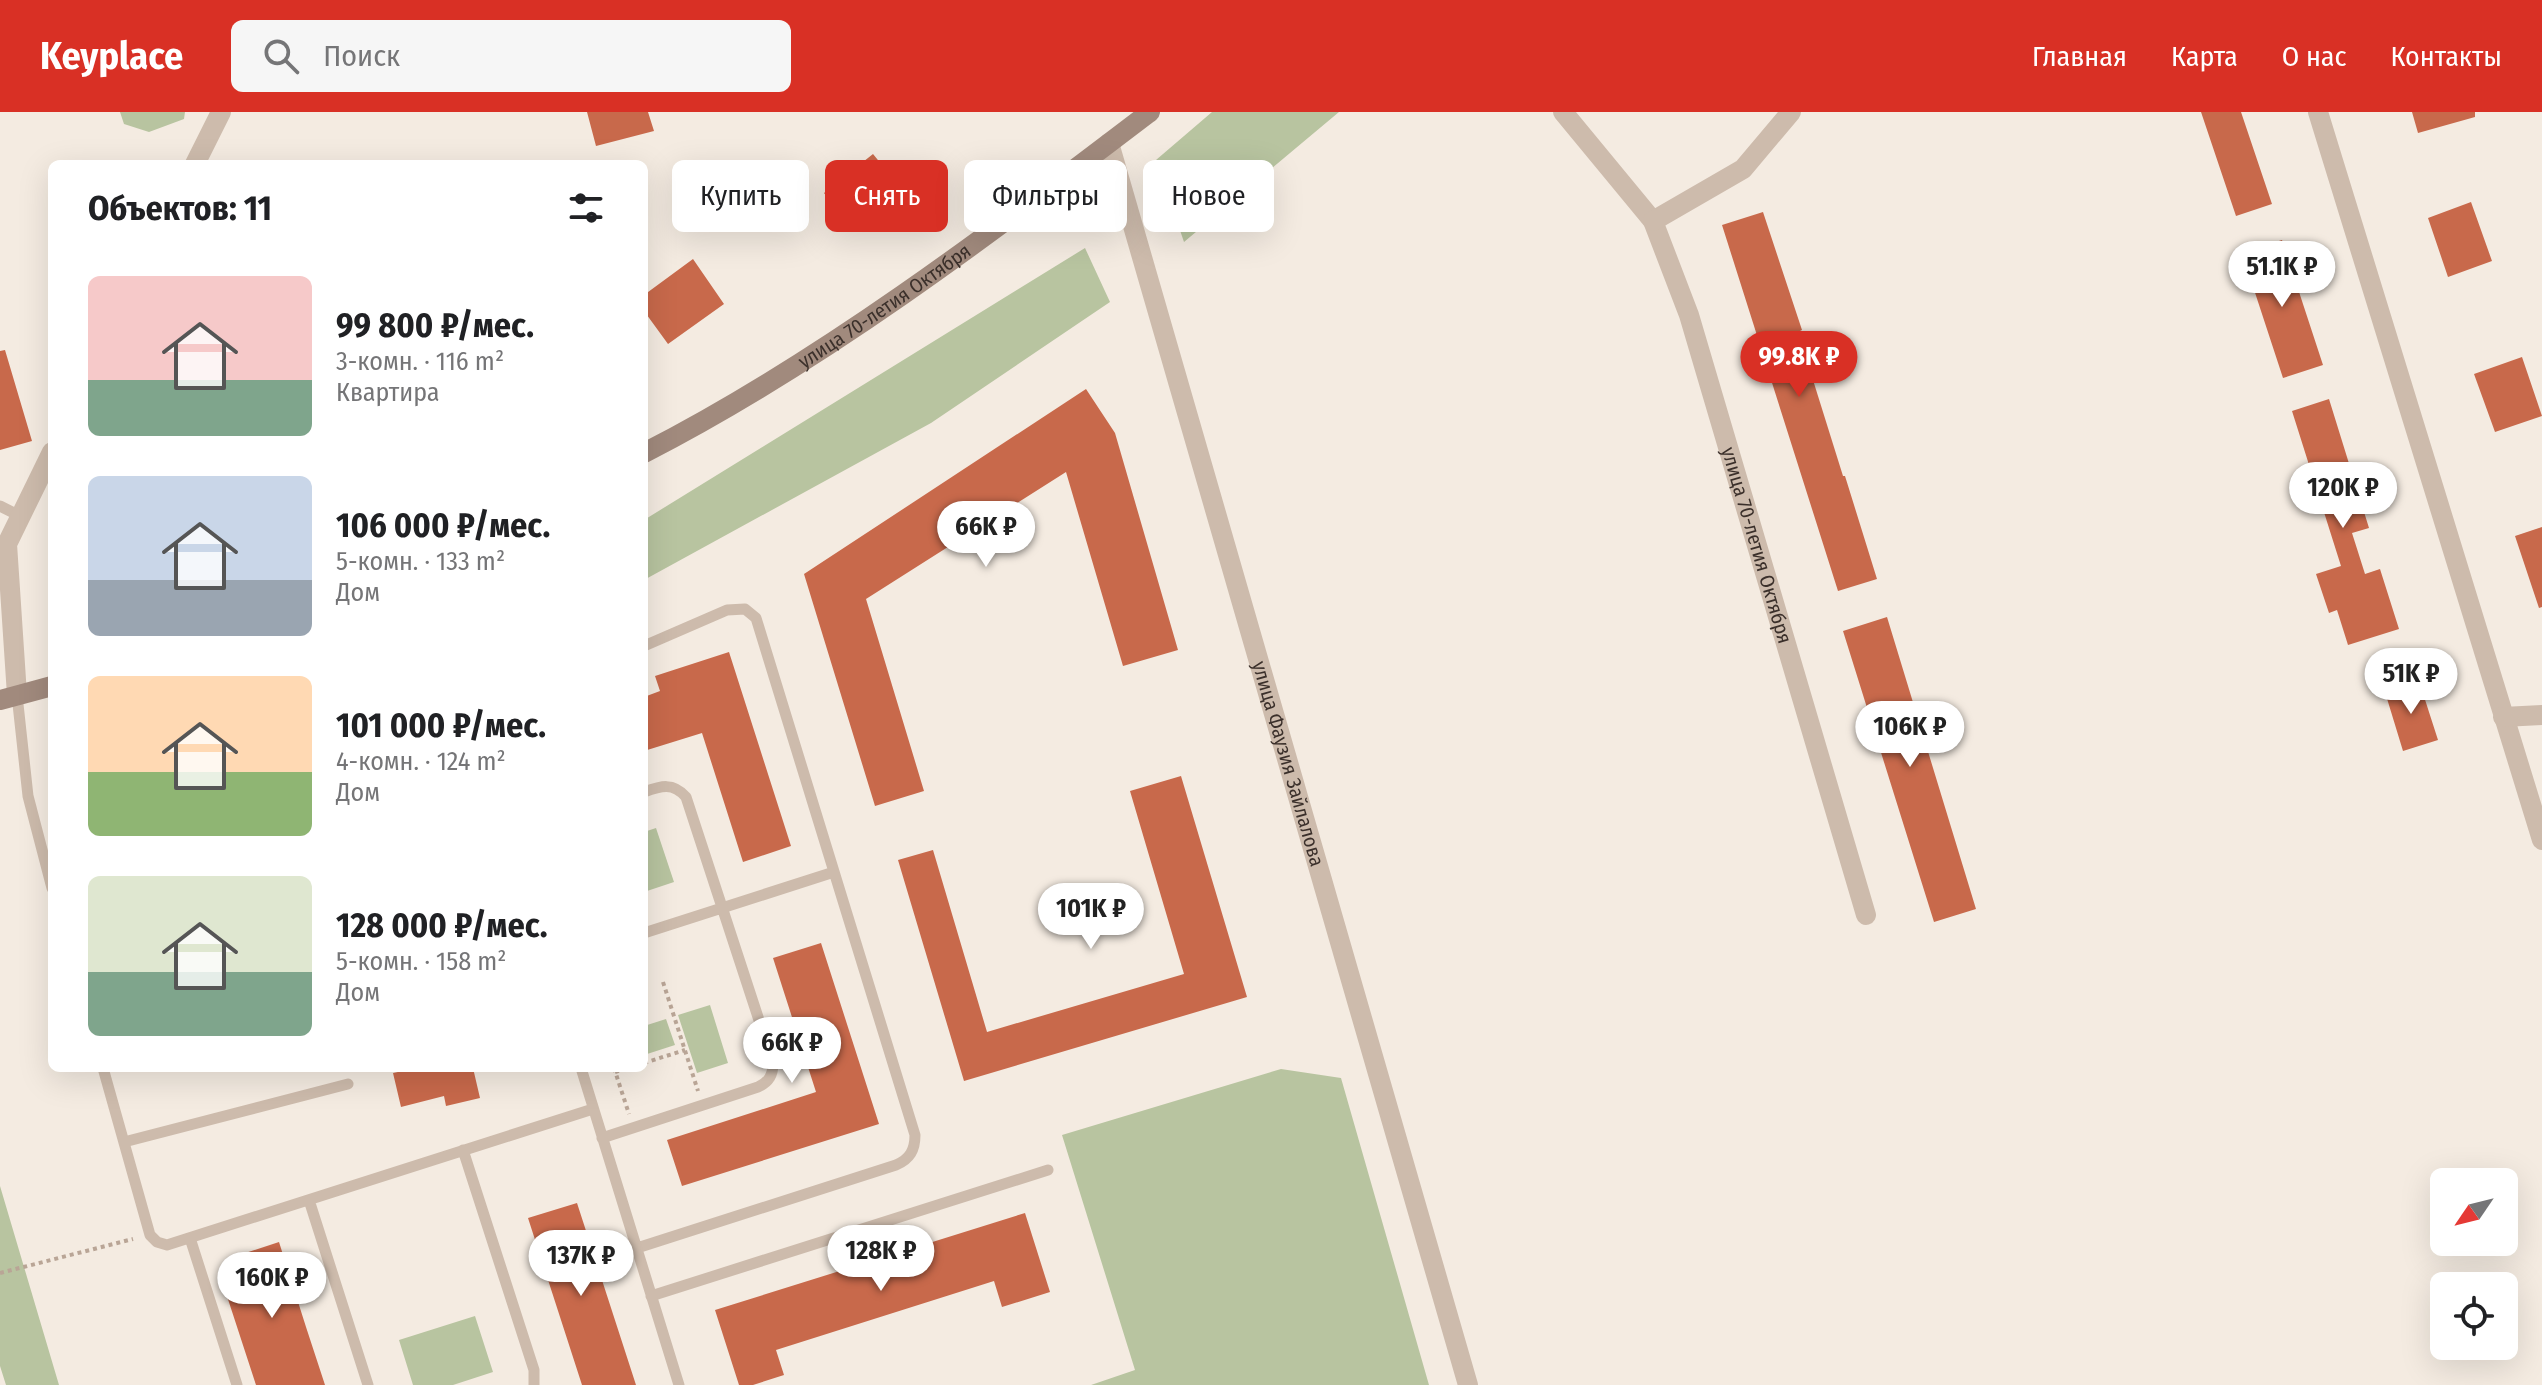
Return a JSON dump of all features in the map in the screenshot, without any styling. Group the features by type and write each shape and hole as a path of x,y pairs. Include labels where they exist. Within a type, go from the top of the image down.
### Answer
{"main road":[{"name":"улица 70-летия Октября","path":"648,451 760,388 881,308 990,233 1150,112"},
{"path":"9,698 48,687"}],"street":[{"path":"197,160 221,112"},
{"name":"улица 70-летия Октября","path":"1563,112 1653,221 1689,315 1866,915"},
{"path":"1653,221 1743,169 1791,112"},
{"path":"2318,112 2542,840"},
{"name":"улица Фаузия Зайлалова","path":"1109,143 1468,1385"},
{"path":"9,698 7,544 48,460"},
{"path":"2503,717 2542,715"}],"lane":[{"path":"0,506 20,516"},
{"path":"637,1248 904,1162 913,1151 915,1135 756,618 745,609 727,610 648,644"},
{"path":"9,698 28,796 48,873"},
{"path":"602,1138 763,1085 773,1071 773,1063 686,797 668,786 648,791"},
{"path":"648,932 834,872"},
{"path":"104,1072 150,1235 157,1242 167,1245 593,1109"},
{"path":"582,1072 679,1385"},
{"path":"124,1142 348,1084"},
{"path":"463,1150 534,1370 534,1385"},
{"path":"651,1296 1048,1170"},
{"path":"309,1200 368,1385"},
{"path":"190,1238 237,1385"}],"path":[{"path":"663,982 703,1105"},
{"path":"648,1062 685,1050"},
{"path":"616,1072 633,1128"},
{"path":"0,1273 150,1235"}],"green space":[{"path":"120,112 185,112 184,119 149,132 124,124"},
{"path":"1212,112 1339,112 1274,167 1274,160 1156,160"},
{"path":"1181,232 1196,232 1184,242"},
{"path":"1085,248 1110,302 931,423 648,578 648,518"},
{"path":"656,828 674,882 648,891 648,831"},
{"path":"710,1005 728,1063 697,1073 678,1015"},
{"path":"666,1019 675,1045 648,1054 648,1025"},
{"path":"1281,1069 1341,1078 1429,1385 1091,1385 1135,1370 1062,1135"},
{"path":"0,1186 59,1385 6,1385 0,1366"},
{"path":"475,1316 493,1372 453,1385 413,1385 399,1340"}],"building":[{"path":"587,112 648,112 654,131 596,146"},
{"path":"2201,112 2241,112 2272,204 2236,216"},
{"path":"2412,112 2475,112 2475,117 2418,133"},
{"path":"2471,202 2492,261 2448,277 2428,218"},
{"path":"1763,212 1877,579 1838,591 1722,225"},
{"path":"2282,240 2323,365 2283,378 2242,253"},
{"path":"693,259 724,304 668,344 648,316 648,292"},
{"path":"5,350 32,441 0,450 0,351"},
{"path":"2522,357 2542,416 2495,432 2474,374"},
{"path":"1086,389 1115,433 1178,650 1123,666 1066,472 866,599 924,791 875,806 804,574"},
{"path":"2329,399 2369,528 2352,533 2365,574 2380,569 2399,629 2348,645 2337,610 2329,613 2316,574 2341,566 2292,411"},
{"path":"2542,527 2542,607 2539,608 2515,536"},
{"path":"1887,617 1976,909 1934,922 1843,631"},
{"path":"729,652 791,846 743,862 702,733 648,750 648,696 660,691 655,676"},
{"path":"2419,681 2438,740 2403,751 2385,692"},
{"path":"1181,776 1247,997 964,1081 898,860 933,850 987,1032 1184,974 1130,791"},
{"path":"821,943 879,1124 682,1186 667,1140 816,1092 773,958"},
{"path":"474,1072 480,1098 446,1106 444,1096 401,1107 393,1073"},
{"path":"577,1203 636,1385 582,1385 528,1218"},
{"path":"1025,1213 1050,1292 1002,1307 994,1281 776,1350 784,1375 753,1385 739,1385 715,1310"},
{"path":"279,1242 325,1385 256,1385 224,1287 238,1283 230,1258"}]}
